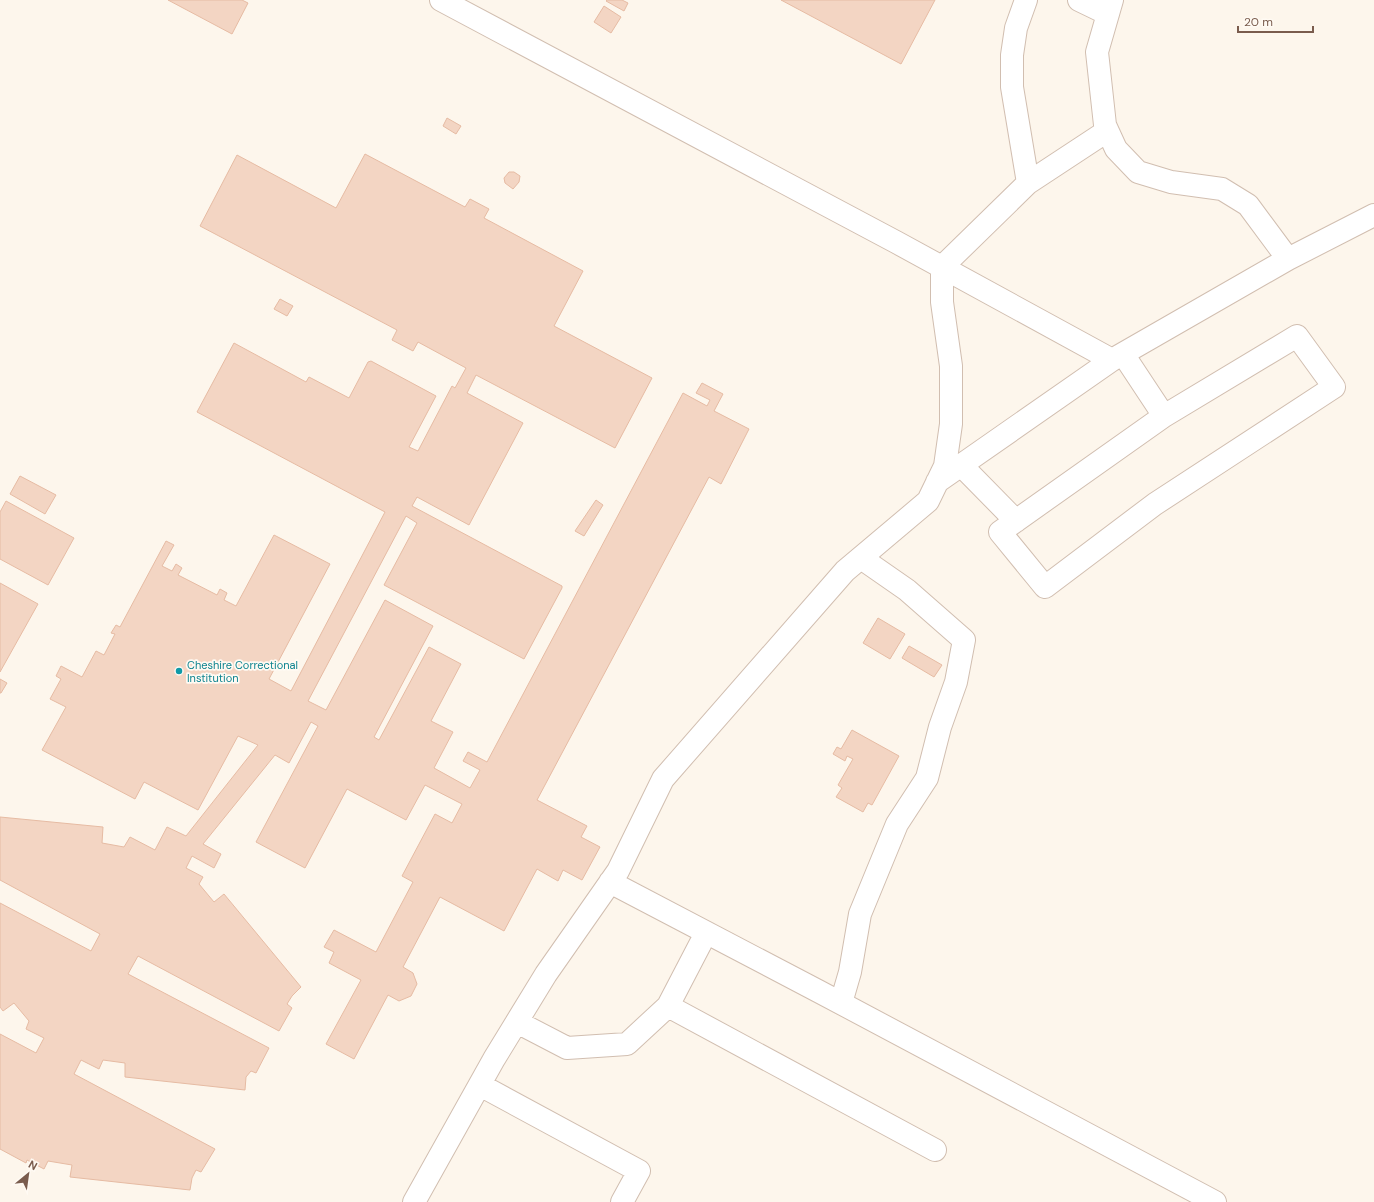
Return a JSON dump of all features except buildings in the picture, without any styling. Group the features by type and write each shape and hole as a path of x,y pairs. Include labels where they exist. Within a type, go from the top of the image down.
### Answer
{"lane":[{"path":"441,0 942,267 1117,357 1164,416"},
{"path":"1026,0 1015,35 1012,55 1012,87 1028,183"},
{"path":"1079,0 1110,7 1097,52 1104,125 1116,149 1138,172 1171,182 1222,189 1248,205 1288,259"},
{"path":"414,1202 480,1085 546,974 618,871 663,779 845,571 928,501 945,466 951,424 951,366 942,302 942,267 1028,183 1107,131"},
{"path":"937,482 1117,357 1288,259 1374,215"},
{"path":"1297,336 1334,387 1155,504 1045,587 1000,532 1164,416 1297,336"},
{"path":"961,465 1016,521"},
{"path":"841,1003 850,972 860,914 897,824 927,778 940,727 956,682 964,640 907,590 860,558"},
{"path":"610,882 1215,1202"},
{"path":"517,1022 567,1048 628,1044 668,1006 706,933"},
{"path":"668,1006 935,1150"},
{"path":"480,1085 639,1171 622,1202"}],"place":[{"name":"Cheshire Correctional Institution","path":"179,671"}]}
